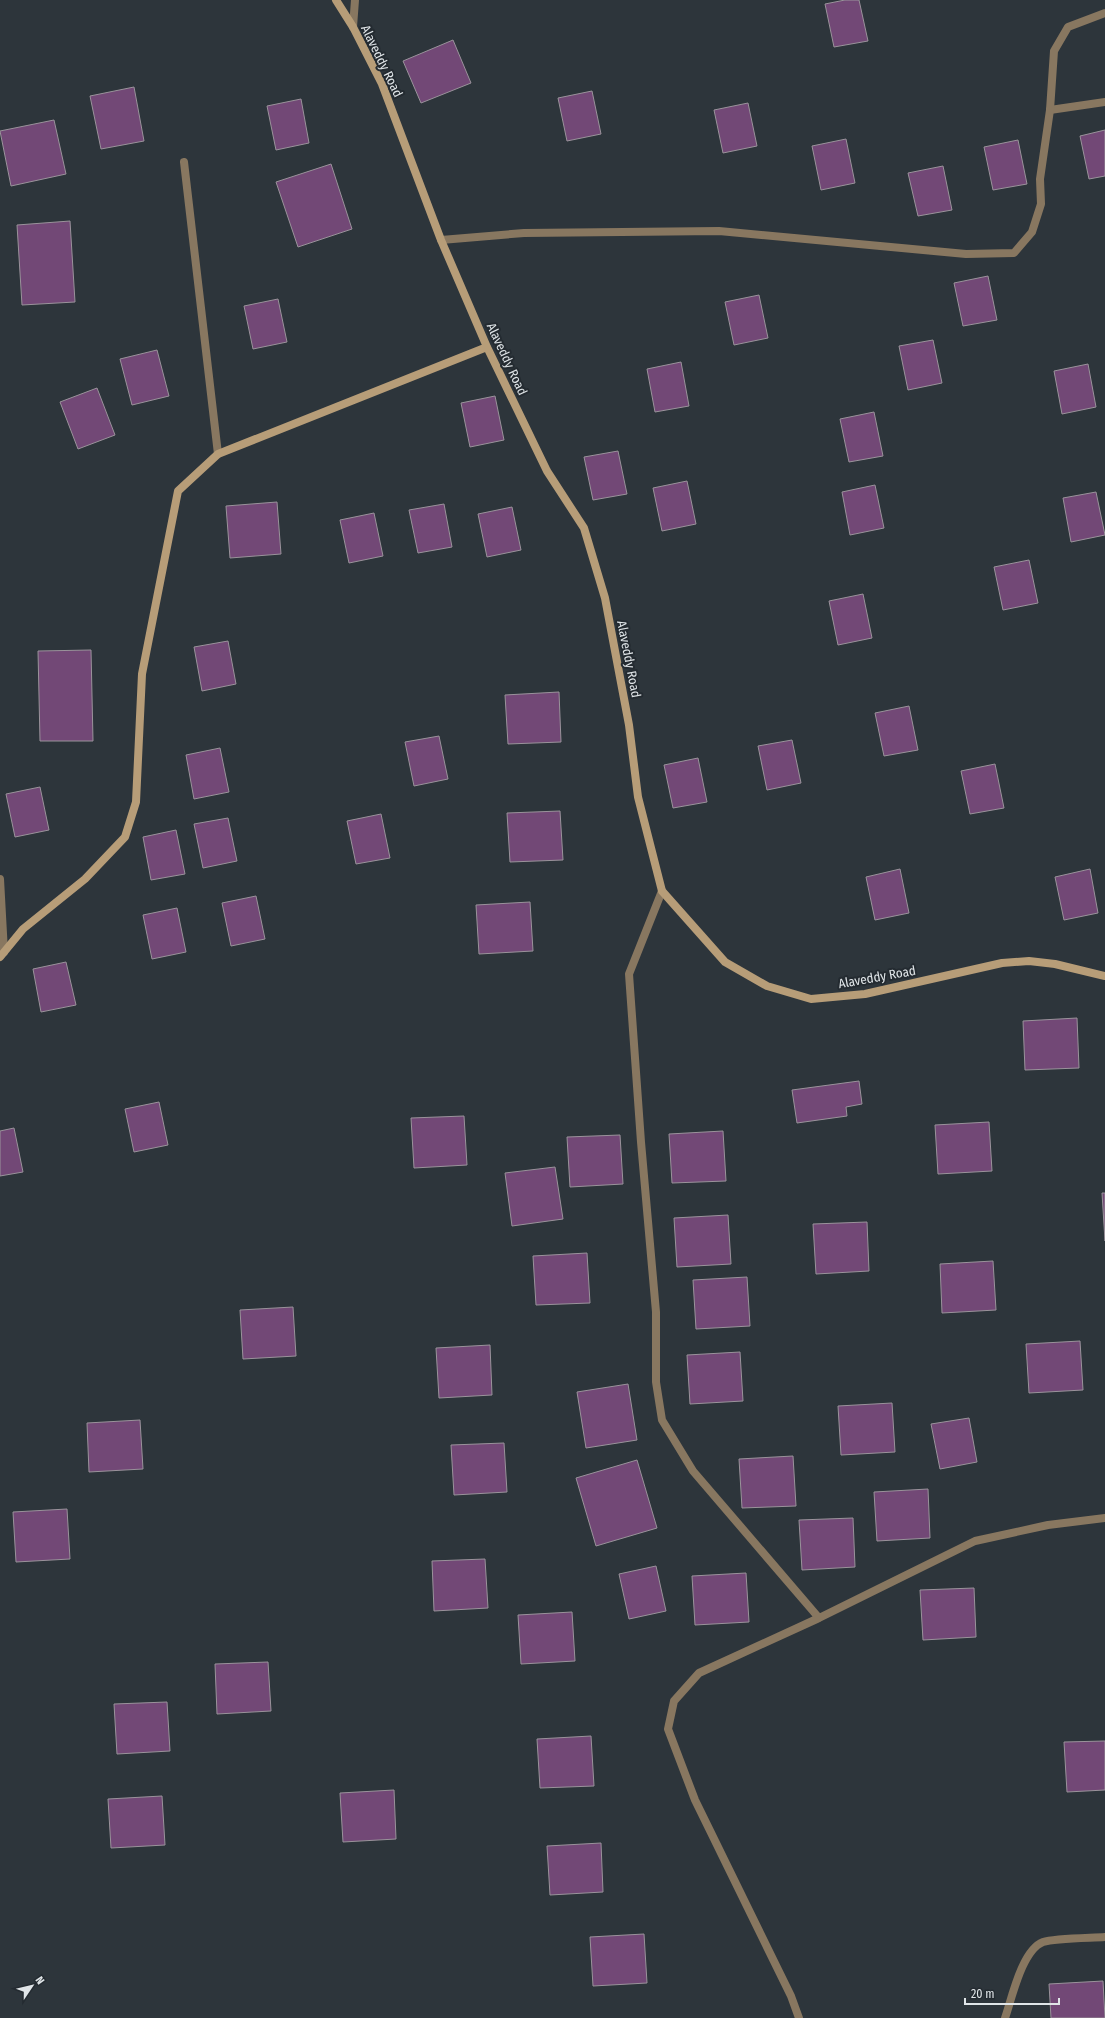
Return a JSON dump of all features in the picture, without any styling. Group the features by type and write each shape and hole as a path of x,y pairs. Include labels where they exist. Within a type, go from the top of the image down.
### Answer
{"street":[{"name":"Alaveddy Road","path":"336,0 353,27 382,84 441,240 487,347 547,471 584,528 605,598 629,725 638,797 662,891 725,962 767,986 811,999 864,994 1002,963 1029,961 1056,964 1105,976"},
{"path":"353,27 355,0"},
{"path":"441,240 524,233 719,231 966,254 1014,253 1032,232 1040,204 1040,179 1050,110 1054,50 1068,27 1105,13"},
{"path":"1050,110 1105,102"},
{"path":"184,162 218,454"},
{"path":"2,955 23,929 85,879 125,837 136,802 142,674 178,491 218,454 487,347"},
{"path":"0,879 2,955"},
{"path":"662,891 629,974 641,1150 656,1312 656,1382 662,1420 693,1471 819,1618"},
{"path":"799,2018 791,1996 695,1800 668,1729 674,1700 699,1673 819,1618 975,1542 1048,1525 1105,1518"},
{"path":"1005,2018 1026,1957 1033,1948 1044,1942 1105,1937"}],"building":[{"path":"845,0 859,0 868,41 834,47 825,4"},
{"path":"453,40 471,83 421,103 403,61"},
{"path":"134,87 144,141 101,149 90,96"},
{"path":"592,91 601,134 567,141 558,98"},
{"path":"301,99 309,143 276,150 267,106"},
{"path":"748,103 757,146 723,153 714,110"},
{"path":"54,120 66,174 11,186 0,131"},
{"path":"1105,130 1105,176 1089,179 1080,136"},
{"path":"846,139 855,183 821,190 812,146"},
{"path":"1018,140 1027,184 993,190 984,147"},
{"path":"331,164 352,229 298,247 276,182"},
{"path":"943,166 952,210 918,216 908,173"},
{"path":"70,221 75,302 22,305 17,225"},
{"path":"988,276 997,320 963,326 954,283"},
{"path":"759,295 768,338 734,345 725,302"},
{"path":"278,299 287,342 253,349 244,306"},
{"path":"933,340 942,383 908,390 899,346"},
{"path":"157,350 169,396 132,405 120,359"},
{"path":"681,362 689,406 655,412 647,369"},
{"path":"1088,364 1096,407 1062,414 1054,371"},
{"path":"97,388 115,435 78,449 60,402"},
{"path":"495,396 504,440 470,447 461,403"},
{"path":"874,412 883,456 849,462 840,419"},
{"path":"618,451 627,494 593,500 584,457"},
{"path":"687,481 696,524 662,531 653,488"},
{"path":"875,485 884,528 850,535 842,492"},
{"path":"1096,492 1105,535 1071,542 1063,498"},
{"path":"277,502 281,554 230,558 226,506"},
{"path":"444,504 452,547 418,553 409,510"},
{"path":"512,507 521,550 487,557 478,514"},
{"path":"374,513 383,556 349,563 340,520"},
{"path":"1029,560 1038,603 1003,610 994,567"},
{"path":"863,594 872,638 838,645 829,601"},
{"path":"228,641 236,684 202,691 194,647"},
{"path":"91,650 93,741 40,741 38,651"},
{"path":"559,692 561,742 508,744 505,695"},
{"path":"909,706 918,750 884,756 875,713"},
{"path":"439,736 448,779 414,786 405,742"},
{"path":"792,740 801,783 767,790 758,746"},
{"path":"220,748 229,792 194,799 186,755"},
{"path":"698,758 707,802 673,808 664,765"},
{"path":"995,764 1004,808 970,814 961,771"},
{"path":"40,787 49,830 15,837 6,794"},
{"path":"560,811 563,860 510,862 507,813"},
{"path":"381,814 390,858 356,864 347,821"},
{"path":"228,818 237,861 203,868 194,824"},
{"path":"176,830 185,874 151,880 143,837"},
{"path":"900,869 909,913 875,920 866,877"},
{"path":"1090,869 1098,913 1064,920 1055,877"},
{"path":"256,896 265,939 231,946 222,903"},
{"path":"530,902 533,951 479,954 476,905"},
{"path":"177,908 186,952 152,959 143,915"},
{"path":"66,962 76,1005 41,1012 33,969"},
{"path":"1077,1018 1079,1068 1025,1070 1023,1021"},
{"path":"859,1081 862,1104 846,1107 847,1116 797,1123 792,1090"},
{"path":"159,1102 168,1145 134,1152 125,1109"},
{"path":"464,1116 467,1165 414,1168 411,1118"},
{"path":"989,1122 992,1171 938,1174 935,1125"},
{"path":"14,1128 23,1172 0,1176 0,1131"},
{"path":"723,1131 726,1181 672,1183 669,1134"},
{"path":"620,1135 623,1184 570,1187 567,1137"},
{"path":"555,1167 563,1219 512,1226 505,1173"},
{"path":"1102,1193 1105,1193 1105,1241"},
{"path":"728,1215 731,1264 677,1267 674,1218"},
{"path":"867,1222 869,1271 816,1274 813,1224"},
{"path":"587,1253 590,1303 536,1305 533,1256"},
{"path":"993,1261 996,1310 942,1313 940,1264"},
{"path":"747,1277 750,1326 696,1329 693,1280"},
{"path":"293,1307 296,1356 243,1359 240,1310"},
{"path":"1080,1341 1083,1390 1029,1393 1026,1344"},
{"path":"490,1345 492,1395 439,1398 436,1348"},
{"path":"740,1352 743,1401 690,1404 687,1355"},
{"path":"628,1384 637,1440 586,1448 577,1392"},
{"path":"892,1403 895,1452 841,1455 838,1406"},
{"path":"969,1418 977,1462 940,1469 931,1424"},
{"path":"140,1420 143,1469 89,1472 87,1423"},
{"path":"504,1443 507,1492 454,1495 451,1445"},
{"path":"793,1456 796,1506 742,1508 739,1459"},
{"path":"637,1460 657,1528 596,1546 576,1478"},
{"path":"928,1489 930,1538 877,1541 874,1492"},
{"path":"67,1509 70,1559 16,1562 13,1512"},
{"path":"853,1518 855,1567 802,1570 799,1520"},
{"path":"485,1559 488,1608 434,1611 432,1561"},
{"path":"656,1566 666,1611 629,1619 619,1574"},
{"path":"746,1573 749,1622 695,1625 692,1576"},
{"path":"974,1588 976,1637 923,1640 920,1590"},
{"path":"572,1612 575,1661 521,1664 518,1615"},
{"path":"268,1662 271,1711 217,1714 215,1664"},
{"path":"167,1702 170,1751 117,1754 114,1704"},
{"path":"591,1736 594,1786 540,1788 537,1739"},
{"path":"1105,1741 1105,1790 1067,1792 1064,1742"},
{"path":"394,1790 396,1839 343,1842 340,1793"},
{"path":"162,1796 165,1845 111,1848 108,1799"},
{"path":"601,1843 603,1892 550,1895 547,1846"},
{"path":"644,1934 647,1983 593,1986 590,1937"},
{"path":"1103,1981 1105,2018 1051,2018 1049,1984"}]}
